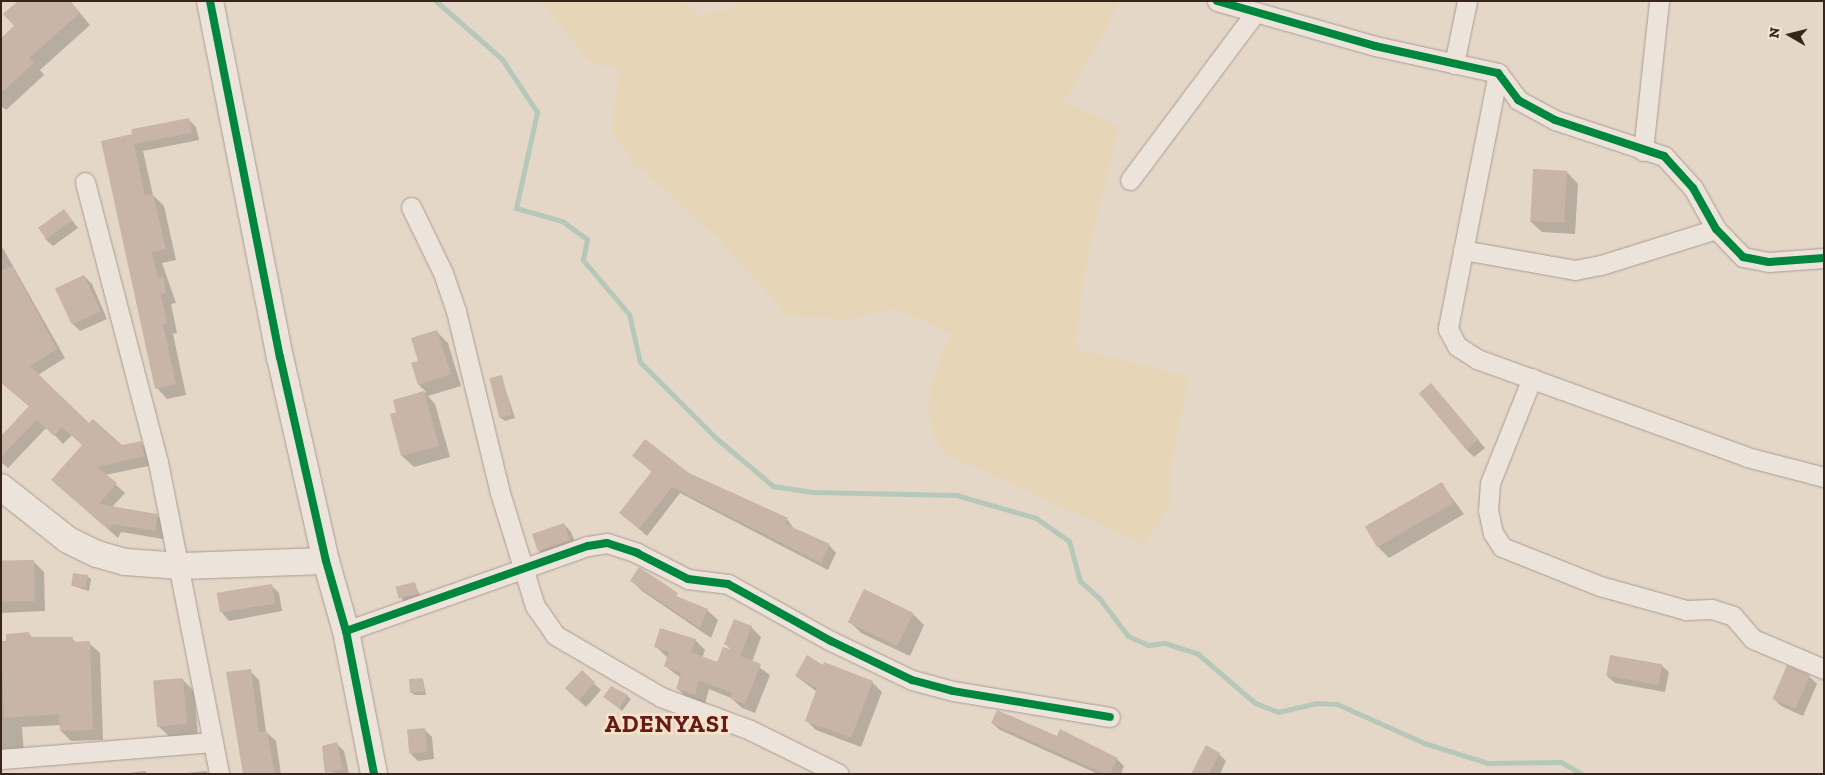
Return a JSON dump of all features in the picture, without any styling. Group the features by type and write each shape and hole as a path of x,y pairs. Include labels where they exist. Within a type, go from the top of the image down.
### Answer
{"street":[{"path":"210,1 280,357 326,561 346,631 374,774"},
{"path":"1217,1 1254,14 1454,64 1498,73 1518,100 1555,120 1643,151 1664,156 1693,188 1716,228 1743,257 1770,262 1824,258"},
{"path":"1454,64 1467,1"},
{"path":"1643,151 1659,1"},
{"path":"1130,180 1254,14"},
{"path":"1498,73 1448,329 1457,346 1477,359 1747,457 1824,477"},
{"path":"85,182 158,462 181,566 219,774"},
{"path":"411,207 443,274 456,311 500,492 535,606 555,635 661,697 750,730 839,774"},
{"path":"1464,250 1575,270 1601,265 1716,228"},
{"path":"1532,378 1490,483 1488,510 1493,533 1502,547 1600,586 1686,610 1712,609 1733,616 1753,639 1824,669"},
{"path":"1,487 68,540 97,554 125,562 181,566 326,561"},
{"path":"346,631 524,571 588,546 607,543 637,553 688,579 728,584 831,641 912,680 953,691 1110,717"},
{"path":"1,759 212,742"}],"shaded area":[{"path":"541,1 683,1 698,15 733,8 737,1 1119,1 1099,43 1064,101 1119,127 1087,257 1075,348 1188,376 1171,467 1169,503 1162,520 1144,545 944,453 935,440 928,409 932,379 950,334 897,309 848,319 788,316 718,238 630,160 611,130 620,70 589,62"}],"building":[{"path":"18,1 70,1 80,13 29,58 34,63 1,93 1,38 14,26 3,14"},
{"path":"189,118 192,133 134,144 131,129"},
{"path":"132,134 145,196 153,194 166,249 152,252 158,278 163,277 166,293 161,294 167,323 163,324 176,384 155,389 101,141"},
{"path":"1533,169 1567,171 1564,223 1530,221"},
{"path":"64,209 72,220 46,239 38,228"},
{"path":"12,266 57,349 30,366 89,423 93,419 122,445 141,441 145,456 97,467 117,483 99,504 157,514 155,531 112,524 109,530 51,480 82,445 62,427 54,436 37,420 1,457 1,436 29,406 1,383 1,270"},
{"path":"84,275 101,311 72,325 55,289"},
{"path":"437,330 451,374 418,385 411,363 418,361 411,338"},
{"path":"502,375 512,415 499,418 489,378"},
{"path":"1431,383 1479,440 1466,450 1419,393"},
{"path":"424,391 439,446 401,456 390,414 396,412 393,400"},
{"path":"645,439 689,473 788,518 785,524 830,544 821,563 672,487 639,529 619,513 652,471 632,456"},
{"path":"1442,482 1454,503 1377,547 1365,526"},
{"path":"564,523 570,540 538,551 532,534"},
{"path":"34,560 35,601 2,602 1,561"},
{"path":"639,567 678,593 676,596 708,609 700,628 630,581"},
{"path":"73,573 88,575 86,588 71,586"},
{"path":"415,582 418,594 398,598 396,587"},
{"path":"272,584 275,604 220,613 217,593"},
{"path":"864,589 913,613 897,646 848,622"},
{"path":"734,619 752,626 740,656 761,664 745,704 730,698 732,693 699,680 695,695 676,689 681,673 664,666 669,652 654,647 660,628 696,639 691,652 717,662 723,647 733,650 724,644"},
{"path":"29,632 30,637 73,637 73,642 90,641 93,730 60,731 59,714 4,718 1,641 6,641 6,634"},
{"path":"807,655 823,665 824,662 873,681 851,738 805,721 817,688 795,676"},
{"path":"1610,655 1662,664 1659,685 1606,676"},
{"path":"1787,665 1810,675 1796,709 1773,699"},
{"path":"251,669 259,732 267,731 275,774 243,774 226,672"},
{"path":"582,670 595,682 578,701 565,688"},
{"path":"183,678 187,724 157,726 153,681"},
{"path":"423,678 424,692 410,693 409,679"},
{"path":"611,686 628,695 619,708 603,697"},
{"path":"997,710 1057,736 1060,729 1118,758 1110,774 1105,774 991,723"},
{"path":"425,728 427,752 409,753 407,730"},
{"path":"337,742 343,769 325,773 322,746"},
{"path":"1206,745 1220,753 1209,774 1191,774"}],"waterway":[{"path":"436,1 502,59 537,112 516,208 562,221 587,239 583,260 629,314 640,362 716,438 773,486 813,492 956,495 1036,518 1069,541 1080,581 1100,599 1128,636 1148,645 1165,643 1198,654 1255,703 1278,712 1316,703 1337,704 1424,743 1488,763 1561,762 1582,774"}],"cycle path":[{"path":"210,1 280,357 326,561 346,631 374,774"},
{"path":"1217,1 1375,46 1498,73 1518,100 1555,120 1664,156 1693,188 1716,229 1743,257 1769,262 1824,258"},
{"path":"346,631 588,546 607,543 637,553 688,579 728,584 831,641 912,680 953,691 1110,717"}],"district":[{"name":"ADENYASI","path":"667,724"}]}
